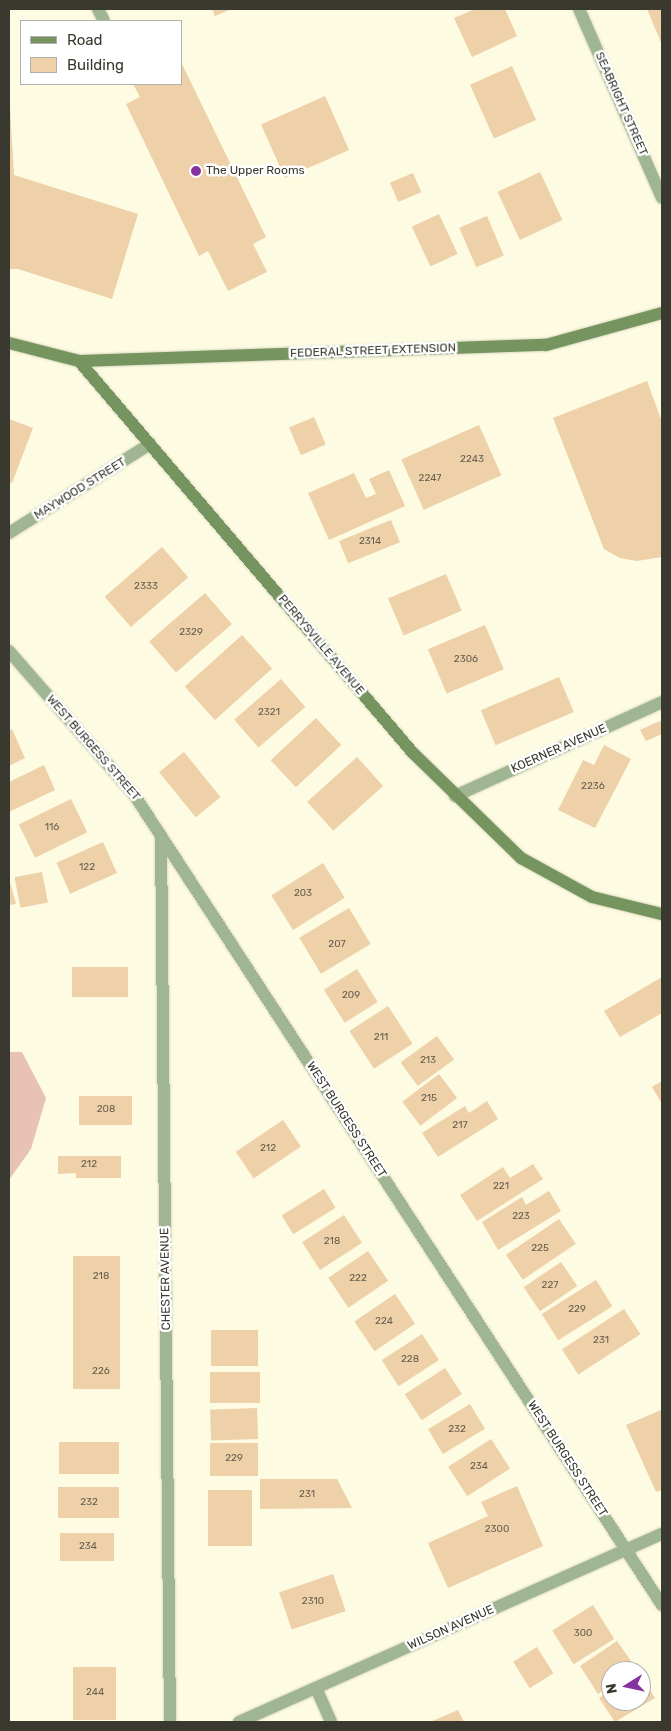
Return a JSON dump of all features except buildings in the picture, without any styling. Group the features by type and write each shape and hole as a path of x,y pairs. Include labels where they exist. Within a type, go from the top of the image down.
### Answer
{"street":[{"name":"SEABRIGHT STREET","path":"579,9 662,198"},
{"name":"FEDERAL STREET EXTENSION","path":"79,361 546,345 662,313"},
{"path":"9,343 79,361"},
{"name":"PERRYSVILLE AVENUE","path":"79,361 413,753 455,796 521,858 592,897 662,914"},
{"name":"MAYWOOD STREET","path":"9,533 150,444"},
{"name":"WEST BURGESS STREET","path":"9,651 133,792 662,1605"},
{"name":"KOERNER AVENUE","path":"455,796 662,702"},
{"name":"CHESTER AVENUE","path":"161,836 170,1722"},
{"name":"WILSON AVENUE","path":"240,1722 662,1534"},
{"path":"316,1688 330,1722"}],"shaded area":[{"path":"9,1052 22,1052 46,1098 31,1149 9,1180"}],"place":[{"name":"The Upper Rooms","path":"196,171"}]}
